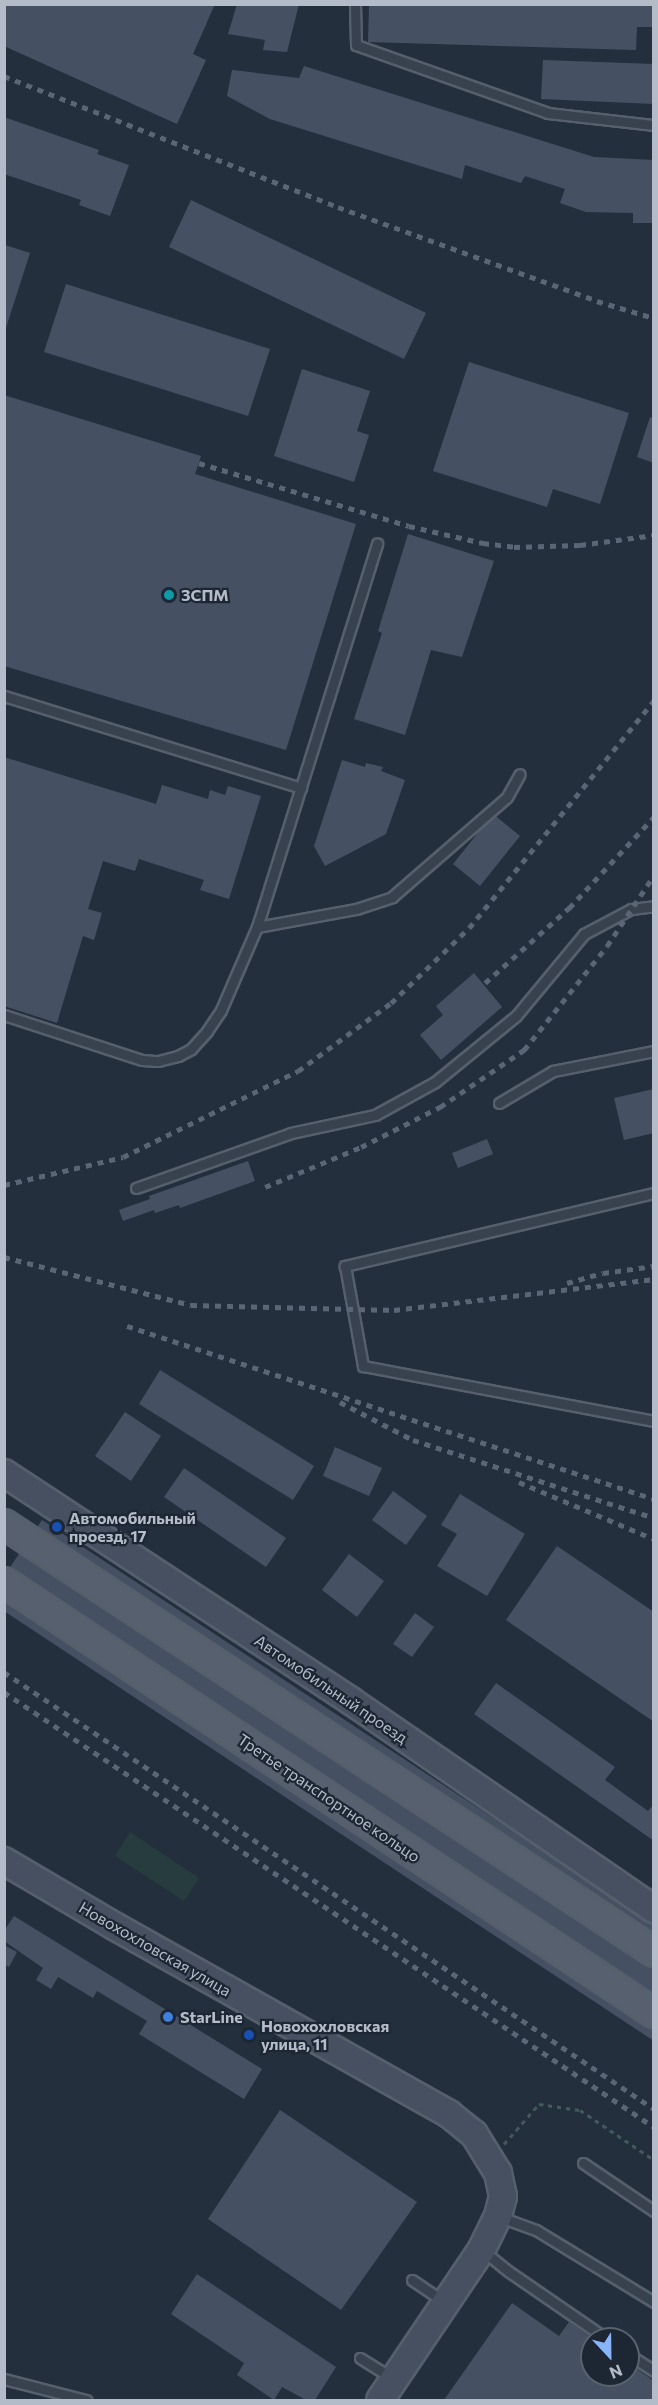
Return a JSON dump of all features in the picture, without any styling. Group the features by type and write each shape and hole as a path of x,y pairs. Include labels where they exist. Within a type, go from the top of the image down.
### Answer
{"main road":[{"path":"4,1524 654,1952"},
{"name":"Третье транспортное кольцо","path":"4,1582 654,2013"}],"street":[{"name":"Автомобильный проезд","path":"8,1481 351,1701 654,1910"},
{"name":"Новохохловская улица","path":"4,1861 126,1933 449,2114 474,2134 498,2173 503,2196 498,2216 482,2249 380,2400"}],"lane":[{"path":"355,4 356,45 548,113 654,125"},
{"path":"4,1015 142,1060 158,1061 178,1056 191,1049 221,1010 257,927 377,543"},
{"path":"4,696 301,788"},
{"path":"257,927 356,909 392,897 507,797 520,774"},
{"path":"136,1188 291,1133 375,1115 435,1082 516,1016 584,934 631,909 654,906"},
{"path":"499,1103 553,1071 654,1051"},
{"path":"654,1193 345,1266 363,1366 654,1421"},
{"path":"584,2163 654,2211"},
{"path":"498,2216 536,2230 654,2302"},
{"path":"482,2249 508,2271 590,2327"},
{"path":"412,2280 446,2303"},
{"path":"360,2358 394,2379"},
{"path":"640,2362 654,2371"},
{"path":"4,2379 86,2400"}],"path":[{"path":"491,2159 539,2104 580,2110 654,2160"}],"green space":[{"path":"130,1832 199,1878 184,1901 115,1856"}],"building":[{"path":"4,4 215,4 193,54 206,60 177,124 4,46"},
{"path":"237,4 299,4 287,52 263,50 265,40 228,34"},
{"path":"369,5 654,5 654,27 637,27 636,50 368,42"},
{"path":"543,60 654,64 654,104 541,99"},
{"path":"304,66 594,157 654,160 654,223 633,223 633,213 586,212 560,203 565,189 525,176 521,183 465,165 462,179 270,119 227,96 232,70 299,78"},
{"path":"4,117 99,150 97,154 129,165 110,216 79,205 81,200 4,174"},
{"path":"191,200 426,313 404,359 169,247"},
{"path":"5,245 30,253 5,331"},
{"path":"66,284 270,349 248,416 44,352"},
{"path":"469,362 629,413 600,504 553,489 547,507 433,471"},
{"path":"302,369 370,391 357,431 369,435 354,482 274,456"},
{"name":"ЗСПМ","path":"4,395 201,456 195,474 356,524 286,750 4,666"},
{"path":"650,417 654,418 654,463 637,457"},
{"path":"408,534 494,561 462,657 431,650 405,735 354,719 382,633 378,631"},
{"path":"4,757 156,804 162,785 208,799 210,790 225,795 228,786 261,796 229,899 200,890 204,880 139,859 135,871 103,861 88,909 102,913 94,940 83,936 57,1023 4,1006"},
{"path":"342,760 365,767 366,763 383,767 381,771 405,780 386,834 325,866 314,846"},
{"path":"493,814 520,836 480,886 453,864"},
{"path":"474,973 502,1007 441,1060 420,1035 443,1015 436,1006"},
{"path":"654,1089 654,1133 624,1140 614,1098"},
{"path":"487,1139 493,1154 458,1168 452,1153"},
{"path":"248,1161 255,1181 180,1208 179,1205 155,1213 154,1210 123,1221 119,1210 150,1199 149,1196"},
{"path":"160,1370 314,1466 293,1500 139,1404"},
{"path":"125,1412 161,1436 131,1481 95,1456"},
{"path":"335,1447 382,1468 369,1496 323,1476"},
{"path":"184,1468 286,1538 266,1567 164,1497"},
{"path":"393,1491 427,1516 406,1545 372,1520"},
{"path":"460,1494 525,1534 487,1596 437,1566 457,1534 441,1525"},
{"path":"42,1520 654,1924 654,2041 4,1611 4,1576"},
{"path":"557,1546 654,1612 654,1722 506,1620"},
{"path":"349,1554 384,1581 357,1617 322,1590"},
{"path":"415,1613 434,1627 412,1657 393,1644"},
{"path":"496,1683 615,1767 605,1780 648,1811 654,1804 654,1841 474,1714"},
{"path":"14,1916 262,2069 244,2099 139,2034 147,2021 97,1991 93,1998 58,1977 51,1989 36,1980 43,1968 4,1941 4,1931"},
{"path":"4,1945 17,1952 9,1967 4,1964"},
{"path":"280,2110 417,2202 341,2310 208,2219"},
{"path":"197,2274 336,2367 315,2400 306,2400 282,2387 274,2400 237,2375 244,2363 171,2314"},
{"path":"512,2303 559,2336 569,2322 580,2330 580,2387 640,2387 640,2371 654,2381 654,2400 444,2400"}],"railway":[{"path":"4,76 338,207 597,301 654,318"},
{"path":"199,463 409,526 483,543 514,547 580,545 654,535"},
{"path":"4,1185 123,1157 298,1071 391,1003 469,928 654,700"},
{"path":"485,983 569,908 654,817"},
{"path":"265,1187 361,1147 440,1107 524,1050 607,946 654,875"},
{"path":"4,1257 191,1305 394,1310 654,1279"},
{"path":"567,1283 603,1273 654,1266"},
{"path":"127,1326 654,1499"},
{"path":"340,1402 413,1440 654,1518"},
{"path":"519,1482 654,1539"},
{"path":"4,1672 654,2109"},
{"path":"4,1692 654,2127"}],"place":[{"name":"ЗСПМ","path":"169,595"},
{"name":"Автомобильный проезд, 17","path":"57,1527"},
{"name":"StarLine","path":"168,2017"},
{"name":"Новохохловская улица, 11","path":"249,2035"}]}
